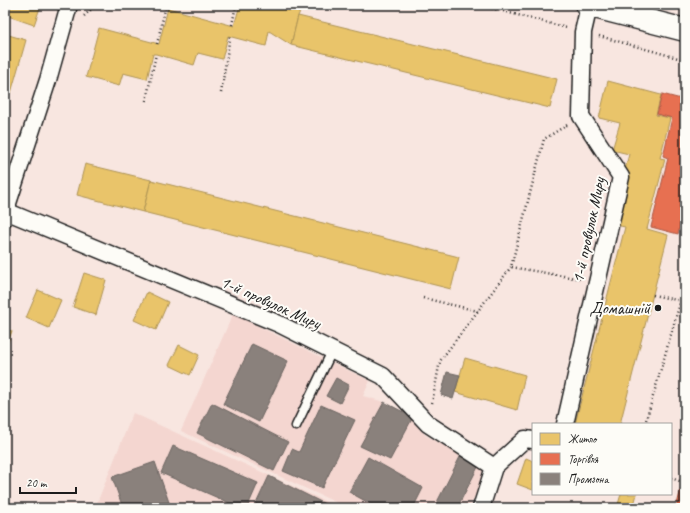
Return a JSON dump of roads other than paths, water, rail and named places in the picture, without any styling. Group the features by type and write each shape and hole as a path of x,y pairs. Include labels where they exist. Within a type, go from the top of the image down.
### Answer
{"street":[{"path":"6,215 8,203 48,80 69,5"},
{"path":"588,5 685,30"},
{"name":"1-й провулок Миру","path":"565,423 621,177 581,116 583,32 588,5"},
{"name":"1-й провулок Миру","path":"6,215 279,324 383,376 428,424 494,467"},
{"path":"481,508 494,467 525,439 532,440"}],"lane":[{"path":"296,426 332,351"}],"place":[{"name":"Домашній","path":"658,308"}]}
